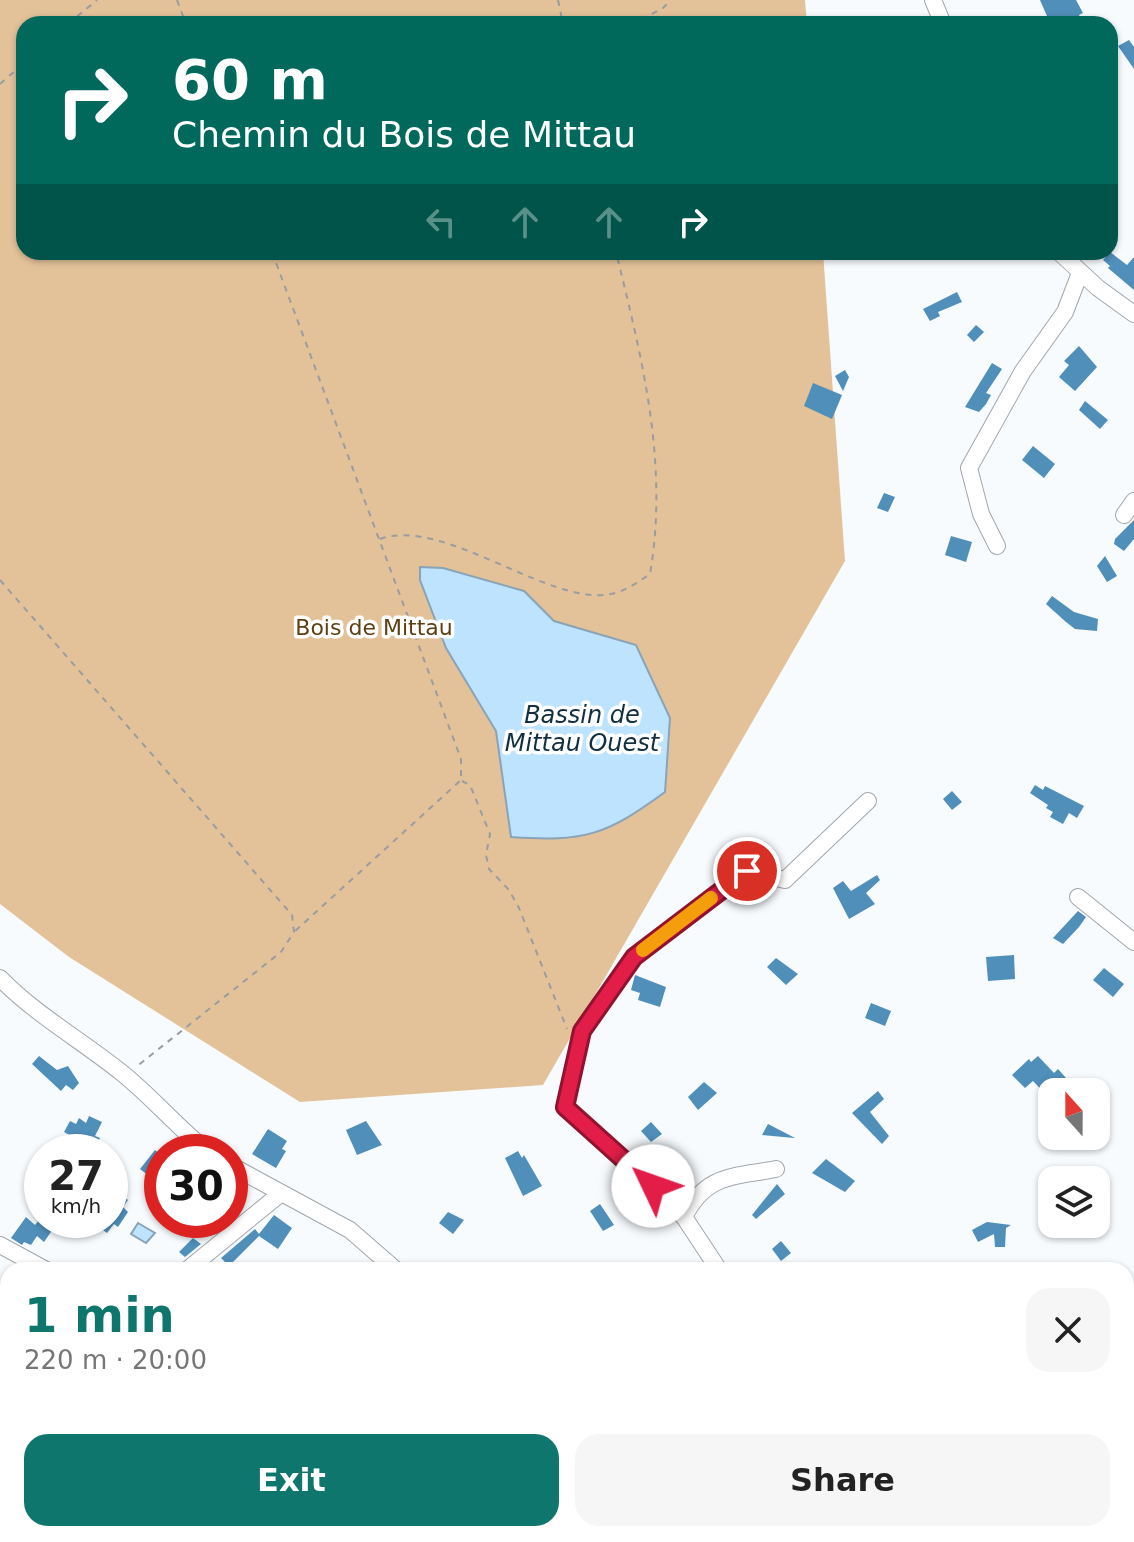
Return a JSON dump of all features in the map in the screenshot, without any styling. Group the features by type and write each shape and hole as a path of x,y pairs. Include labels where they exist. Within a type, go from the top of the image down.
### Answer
{"street":[{"path":"1067,260 1134,314"},
{"path":"997,546 981,514 969,468 1023,371 1065,312 1080,273"},
{"path":"714,1262 684,1217 565,1107 582,1031 634,957 747,871 785,880 868,801"},
{"path":"1078,897 1134,942"},
{"path":"0,978 28,1007 83,1042 188,1134"},
{"path":"684,1217 699,1195 721,1178 742,1172 776,1169"},
{"path":"248,1175 350,1230 387,1262"},
{"path":"197,1262 280,1194"},
{"path":"0,1245 31,1262"}],"path":[{"path":"78,16 97,0"},
{"path":"647,16 662,9 671,0"},
{"path":"0,84 16,70"},
{"path":"125,1076 281,952 294,932 461,780 461,759 275,260"},
{"path":"379,540 397,533 443,544 581,594 610,595 650,574 656,474 652,407 618,260"},
{"path":"0,580 283,901 292,915 294,932"},
{"path":"461,780 470,785 490,834 486,855 489,869 509,890 519,908 578,1051"}],"green space":[{"name":"Bois de Mittau","path":"0,0 805,0 806,16 16,16 16,260 824,260 845,561 543,1085 300,1102 69,957 0,904"}],"water":[{"name":"Bassin de Mittau Ouest","path":"420,567 443,568 524,591 554,621 636,645 670,718 665,792 626,818 593,833 557,838 511,837 496,731 446,648 420,580"},
{"path":"138,1223 144,1227 144,1238 150,1238 146,1243 131,1234"}],"building":[{"path":"1040,0 1076,0 1083,13 1080,16 1047,16"},
{"path":"1129,40 1134,47 1134,69 1118,46"},
{"path":"1134,257 1134,290 1108,268 1110,266 1103,260 1118,258 1127,265"},
{"path":"957,292 962,302 938,312 940,316 930,321 923,309"},
{"path":"976,325 984,332 974,342 967,335"},
{"path":"1079,346 1097,367 1075,391 1059,377 1069,365 1064,361"},
{"path":"992,363 1002,369 986,393 991,395 986,404 979,412 965,407"},
{"path":"845,370 849,377 843,391 835,376"},
{"path":"813,383 842,395 832,419 804,406"},
{"path":"1085,401 1108,420 1100,429 1079,410"},
{"path":"1033,446 1055,464 1044,478 1022,460"},
{"path":"884,493 895,497 888,512 877,508"},
{"path":"1134,520 1134,539 1124,551 1114,544 1115,539"},
{"path":"951,536 972,542 966,562 945,555"},
{"path":"1105,556 1117,576 1107,582 1097,566"},
{"path":"1052,596 1074,612 1098,619 1097,631 1075,629 1066,622 1046,604"},
{"path":"1035,785 1043,790 1045,786 1084,806 1077,818 1069,813 1063,824 1050,817 1053,812 1046,808 1048,805 1030,793"},
{"path":"952,791 962,802 952,810 943,799"},
{"path":"877,875 880,880 866,893 875,904 849,919 833,888 843,881 851,891"},
{"path":"1078,911 1086,917 1079,927 1063,944 1053,938"},
{"path":"1014,955 1015,979 988,981 986,957"},
{"path":"776,958 798,974 786,985 767,967"},
{"path":"1104,968 1124,984 1113,997 1093,980"},
{"path":"635,975 666,987 660,1007 638,1000 640,993 631,990"},
{"path":"871,1003 891,1011 885,1026 865,1018"},
{"path":"39,1056 57,1070 68,1066 79,1083 73,1090 66,1085 61,1091 32,1064"},
{"path":"1038,1056 1054,1073 1058,1069 1066,1078 1038,1078 1038,1086 1033,1081 1025,1088 1012,1075 1029,1059 1031,1062"},
{"path":"704,1082 717,1093 698,1110 688,1097"},
{"path":"878,1091 884,1099 870,1112 889,1136 882,1144 852,1113"},
{"path":"89,1116 102,1122 96,1134 64,1132 70,1121 76,1124 79,1118 86,1123"},
{"path":"366,1121 382,1145 357,1155 346,1130"},
{"path":"651,1122 662,1134 651,1142 641,1131"},
{"path":"768,1124 795,1138 762,1135"},
{"path":"268,1129 287,1141 282,1149 286,1151 276,1168 252,1154"},
{"path":"518,1151 522,1158 524,1155 542,1186 523,1196 505,1158"},
{"path":"826,1159 855,1181 845,1192 812,1173"},
{"path":"777,1184 785,1194 756,1219 752,1215"},
{"path":"600,1204 614,1225 603,1231 590,1211"},
{"path":"448,1212 464,1220 453,1234 439,1223"},
{"path":"274,1215 292,1228 278,1249 259,1236 233,1262 225,1262 221,1258 248,1238 255,1229 259,1234"},
{"path":"24,1220 24,1238 36,1238 31,1245 24,1242 22,1245 11,1238"},
{"path":"987,1222 1011,1225 1006,1228 1005,1247 995,1247 994,1234 978,1242 972,1230"},
{"path":"193,1238 201,1244 185,1257 179,1252"},
{"path":"781,1241 791,1253 781,1261 772,1249"}],"slow traffic":[{"path":"643,950 711,898"}],"route":[{"path":"653,1186 565,1107 582,1031 634,957 747,871"}]}
